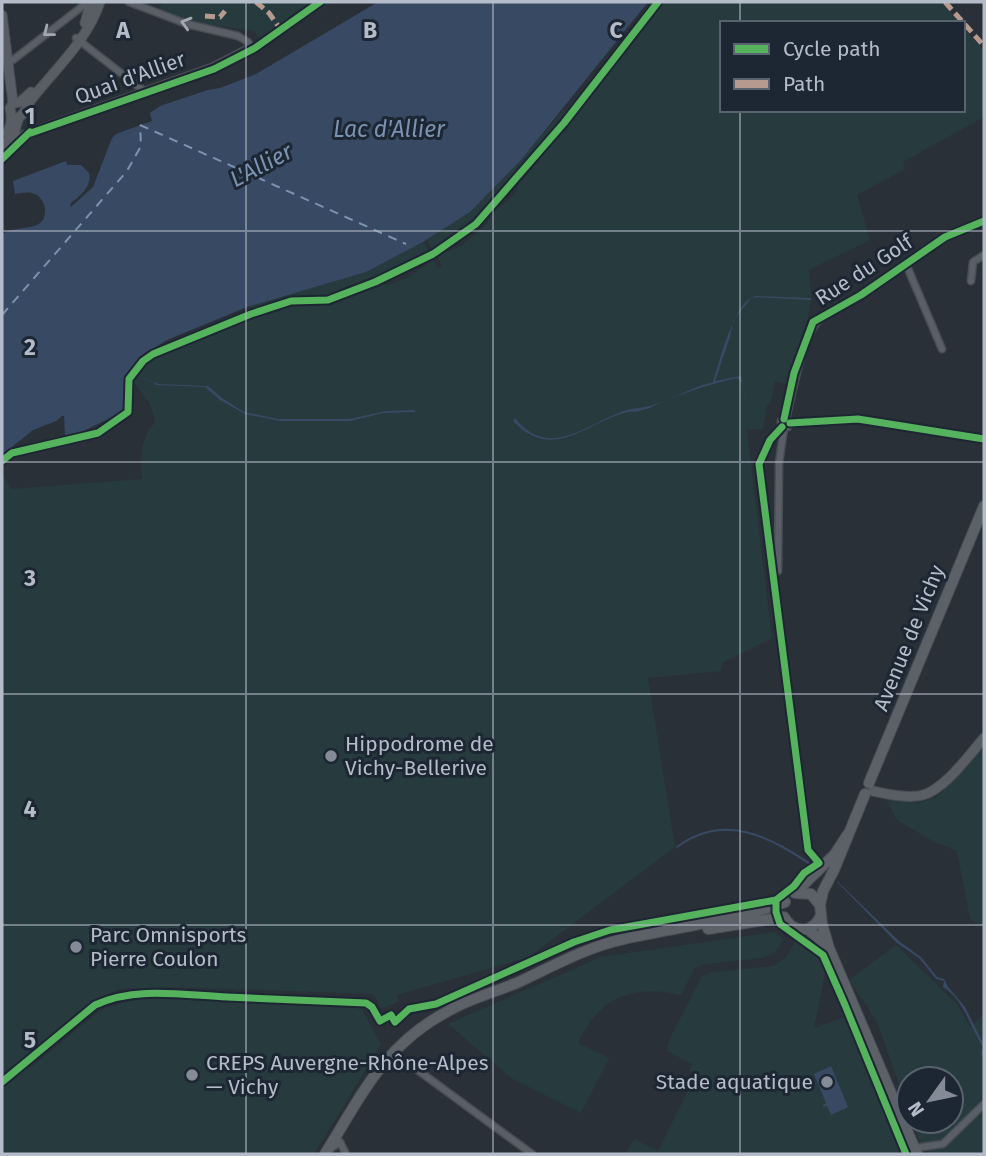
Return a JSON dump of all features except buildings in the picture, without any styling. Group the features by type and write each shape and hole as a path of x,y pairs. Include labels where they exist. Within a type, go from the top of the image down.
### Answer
{"main road":[{"path":"78,39 88,18 90,2"},
{"path":"2,147 14,133 15,115 10,108 27,97 78,39 94,19 100,2"},
{"path":"2,15 7,61 24,114 15,115"},
{"path":"2,140 14,133"},
{"name":"Avenue de Vichy","path":"821,910 823,891 869,789 984,506"},
{"path":"869,789 911,796 931,792 984,738"},
{"name":"Avenue de Vichy","path":"796,893 835,854 848,834"},
{"path":"332,1151 364,1088 422,1027 452,1009 598,945 752,914 785,902 796,893 811,894 821,910 829,948 912,1151"},
{"path":"785,902 783,912 786,922"},
{"path":"332,1151 395,1054 455,1014 600,951 777,918 798,930 808,929 817,924 821,910"},
{"path":"808,929 825,949 912,1151"}],"street":[{"path":"7,61 13,60 90,2"},
{"name":"Quai d'Allier","path":"14,133 212,67 251,47 239,36 187,24 129,2"},
{"path":"78,39 144,91"},
{"name":"Rue du Golf","path":"778,571 779,463 796,375 815,324 957,230 984,221"},
{"path":"971,282 973,262 984,255"},
{"path":"906,264 942,349"},
{"path":"787,424 859,419 983,440"},
{"path":"395,1054 531,1154"},
{"path":"912,1151 943,1144 984,1104"},
{"path":"332,1151 346,1154"}],"green space":[{"path":"165,2 332,2 264,46 254,31 197,23 157,9"},
{"path":"659,2 941,2 958,21 720,21 720,112 965,112 965,29 984,51 984,117 903,162 905,169 857,195 870,240 809,270 811,298 808,319 787,384 775,381 763,429 747,430 772,638 722,663 721,671 648,678 675,847 529,957 397,995 399,1001 382,1009 374,995 370,994 175,987 119,989 96,1000 8,1072 12,1075 23,1066 28,1070 98,1012 132,1001 187,998 360,1006 381,1045 314,1154 2,1154 2,472 11,489 142,479 141,456 144,441 156,422 150,404 132,380 139,369 155,355 215,330 290,304 329,301 376,284 389,285 411,276 433,259 438,268 442,266 437,255 461,246 486,225 491,215 514,195 531,169 535,157 572,117"},
{"path":"563,110 568,114 488,209 473,224 433,251 427,240 466,213 483,197"},
{"path":"423,242 430,253 387,274 325,299 289,300 251,312 250,306 366,272"},
{"path":"984,747 984,928 970,919 957,851 931,840 897,820 887,800 918,803 937,797"},
{"path":"774,932 784,939 774,953 761,958 700,965 694,969 681,995 648,991 633,993 608,1004 597,1014 578,1043 609,1058 581,1113 511,1078 448,1024 601,957"},
{"path":"796,941 820,958 825,973 814,1028 848,1016 905,1154 625,1154 634,1139 658,1151 696,1075 689,1071 692,1064 667,1051 670,1038 702,976 708,973 774,966 786,957"},
{"path":"896,945 958,1005 970,1028 984,1013 984,1154 931,1153 920,1144 917,1135 965,1135 965,1065 895,1065 895,1073 877,1022 849,980"}],"water":[{"name":"Lac d'Allier","path":"378,2 648,2 522,159 470,212 423,242 366,272 247,307 167,340 145,354 128,374 125,380 123,412 75,435 65,436 62,416 33,430 2,455 2,235 41,222 45,209 37,195 15,194 13,181 66,161 67,165 81,165 89,173 89,183 70,204 71,207 93,187 116,134 152,121 150,113 160,106 256,74"},
{"path":"754,297 811,298 811,300"},
{"path":"751,299 735,318 741,308"},
{"path":"732,325 715,381 741,376 750,423 742,383 737,378 671,398 713,382"},
{"path":"153,382 208,386 244,412 278,419 349,419 386,411 416,412 384,413 350,421 280,421 245,414 220,400 205,387 156,385"},
{"path":"665,401 643,410 613,417 557,439 542,439 528,433 513,421 515,418 528,431 542,437 556,438 627,410"},
{"path":"837,881 900,942 921,957 937,977 944,979 965,1007 984,1045 984,1059 981,1054 983,1047 961,1006 943,987 944,981 936,979 919,958 897,943"},
{"path":"831,1066 848,1107 831,1115 827,1106 823,1107 826,1103 814,1074"}],"waterway":[{"path":"677,847 695,836 731,830 766,839 816,868"}],"ferry route":[{"path":"140,125 406,244"},
{"path":"2,315 127,171 141,146 140,125"}],"marked path":[{"path":"256,2 269,13 281,30"},
{"path":"945,2 962,21"},
{"path":"205,16 220,17 225,11"},
{"path":"965,25 984,46"}],"cycle path":[{"path":"2,159 30,132 214,69 255,48 320,2"},
{"path":"2,461 12,453 98,433 128,412 129,379 143,361 153,354 251,314 291,301 328,300 375,282 433,254 476,224 564,123 658,2"},
{"path":"784,419 794,373 813,322 861,295 945,237 984,221"},
{"path":"790,423 858,419 984,439"},
{"path":"2,1082 95,1005 126,995 160,993 366,1003 372,1007 380,1021 391,1015 395,1022 409,1009 436,1004 574,942 610,930 776,900 794,886 804,873 819,863 808,850 759,464 770,440 782,427"},
{"path":"776,900 780,924 823,955 906,1154"}],"place":[{"name":"Hippodrome de Vichy-Bellerive","path":"331,756"},
{"name":"Parc Omnisports Pierre Coulon","path":"76,947"},
{"name":"CREPS Auvergne-Rhône-Alpes — Vichy","path":"192,1075"},
{"name":"Stade aquatique","path":"827,1082"}],"water label":[{"name":"L'Allier","path":"261,165"}]}
